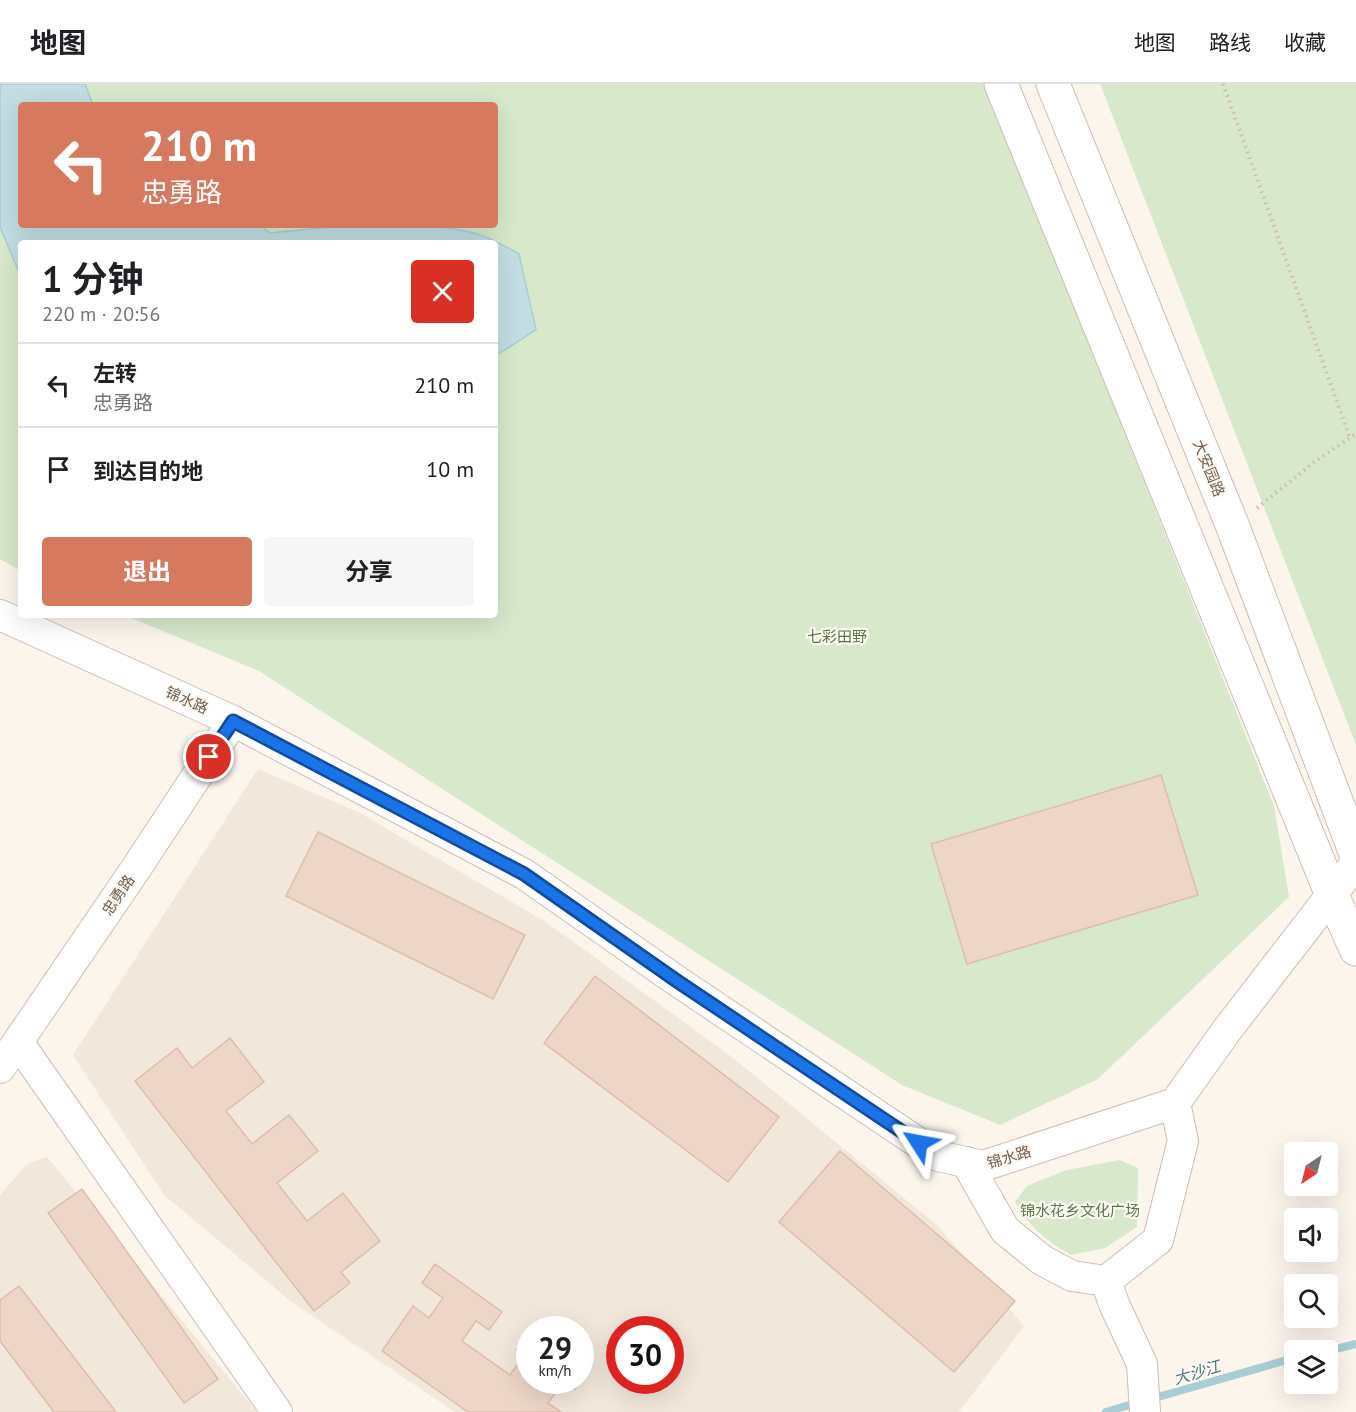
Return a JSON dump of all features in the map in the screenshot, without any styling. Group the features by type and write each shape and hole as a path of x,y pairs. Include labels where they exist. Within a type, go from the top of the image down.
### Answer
{"street":[{"path":"1002,84 1356,949"},
{"name":"大安园路","path":"1053,84 1233,528 1356,854"},
{"name":"锦水路","path":"0,615 233,721 524,874 677,981 938,1156 983,1166 1175,1103"},
{"name":"忠勇路","path":"0,1068 233,721"},
{"path":"966,1162 1005,1230 1042,1260 1072,1276 1106,1281 1158,1240 1184,1141 1175,1103 1227,1030 1356,863"},
{"path":"18,1042 277,1412"},
{"path":"1106,1281 1114,1304 1142,1364 1145,1412"}],"path":[{"path":"1223,84 1350,438"},
{"path":"1233,528 1317,460 1356,434"}],"shaded area":[{"path":"258,769 360,813 546,922 732,1057 938,1226 1024,1326 959,1412 455,1412 293,1303 164,1195 73,1055"},
{"path":"47,1157 257,1412 0,1412 0,1195 27,1164"}],"green space":[{"name":"七彩田野","path":"0,84 985,84 1274,806 1289,897 1098,1079 1000,1125 902,1085 259,671 131,618 498,618 498,240 18,240 18,569 0,559"},
{"path":"1100,84 1356,84 1356,745 1106,99"},
{"name":"锦水花乡文化广场","path":"1120,1160 1138,1168 1137,1227 1105,1248 1071,1255 1039,1233 1015,1202 1027,1186 1066,1170"}],"water":[{"path":"0,84 85,84 92,102 18,102 18,228 264,228 270,233 322,228 446,228 492,240 18,240 18,270 0,227"},
{"path":"498,243 519,254 536,330 498,354"}],"building":[{"path":"1161,775 1198,895 967,964 931,844"},
{"path":"318,832 525,935 493,999 286,896"},
{"path":"595,976 779,1117 728,1182 544,1043"},
{"path":"230,1038 264,1082 226,1111 252,1144 289,1115 318,1151 277,1183 307,1221 343,1193 380,1241 341,1272 350,1283 314,1311 135,1081 177,1048 192,1068"},
{"path":"840,1151 1015,1301 954,1372 779,1222"},
{"path":"82,1189 218,1379 184,1403 48,1213"},
{"path":"435,1264 502,1312 489,1330 476,1321 462,1341 510,1375 516,1366 516,1394 555,1394 548,1403 561,1412 468,1412 382,1351 413,1306 429,1318 443,1298 422,1283"},
{"path":"19,1286 116,1412 54,1412 0,1341 0,1300"}],"waterway":[{"name":"大沙江","path":"1338,1348 1356,1344"},
{"name":"大沙江","path":"1151,1399 1284,1361"},
{"name":"大沙江","path":"1106,1412 1139,1402"}],"route":[{"path":"209,757 233,721 524,874 677,981 919,1143"}]}
